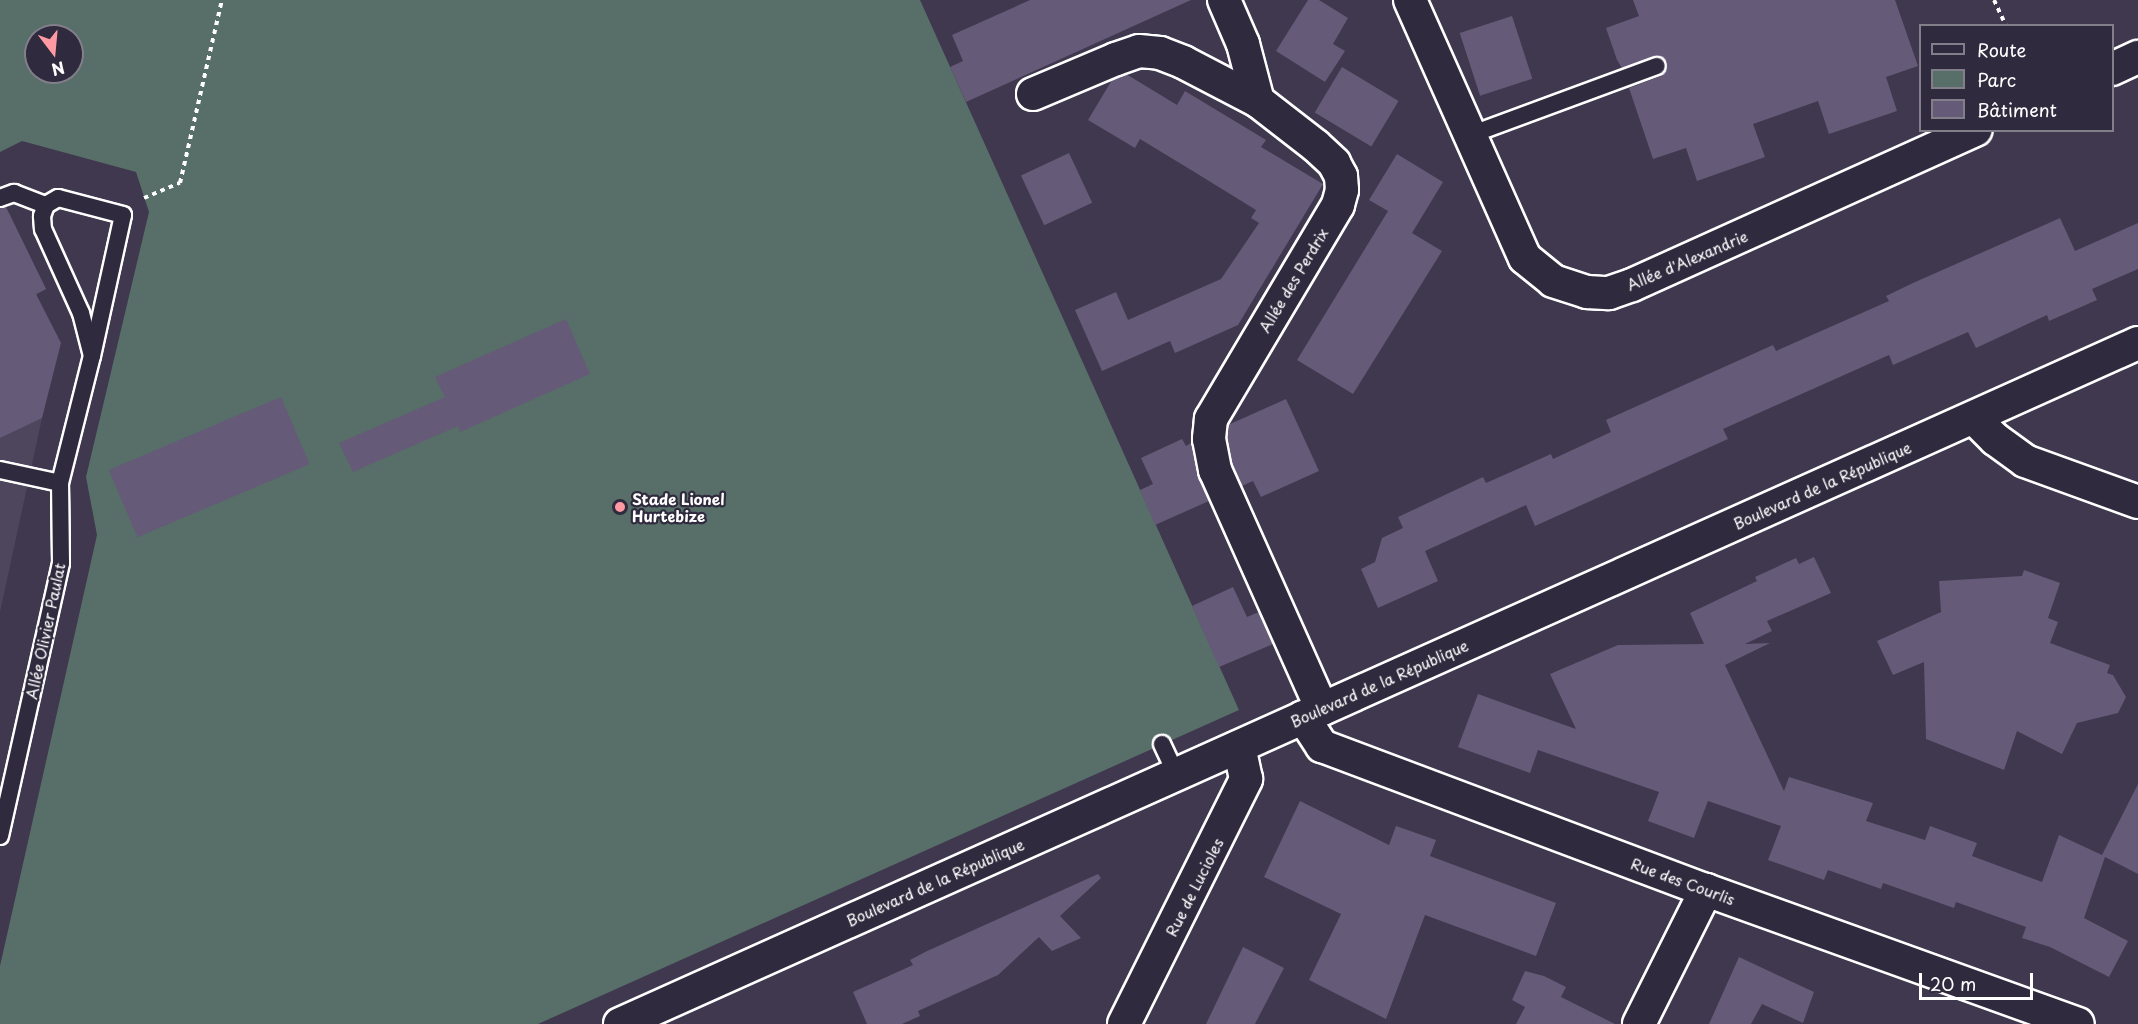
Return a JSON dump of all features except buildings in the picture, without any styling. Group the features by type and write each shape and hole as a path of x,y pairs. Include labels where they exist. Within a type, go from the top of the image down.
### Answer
{"street":[{"path":"1224,0 1243,44 1257,101"},
{"name":"Allée d'Alexandrie","path":"1410,0 1525,258 1553,281 1587,292 1609,293 1709,252 1972,132"},
{"name":"Allée des Perdrix","path":"1033,94 1139,51 1160,53 1184,62 1257,101 1316,146 1334,163 1341,176 1342,190 1338,205 1211,419 1209,439 1215,470 1312,713"},
{"path":"2114,68 2138,57"},
{"name":"Boulevard de la République","path":"620,1024 2138,344"},
{"path":"1974,418 2025,461 2138,502"},
{"name":"Rue des Courlis","path":"1312,713 1322,746 1706,890 2078,1024"},
{"name":"Rue de Lucioles","path":"1124,1024 1246,779 1239,747"},
{"path":"1639,1024 1706,890"}],"lane":[{"path":"1470,135 1657,66"},
{"path":"0,198 14,193 46,205 58,198 123,215"},
{"name":"Allée Olivier Paulat","path":"46,205 42,216 43,229 81,313 92,356"},
{"name":"Allée Olivier Paulat","path":"0,836 62,563 60,483 92,356 123,215"},
{"path":"0,470 60,483"},
{"path":"1162,744 1176,774"}],"path":[{"path":"123,215 145,197 180,183 222,0"},
{"path":"1994,0 2005,24"}],"shaded area":[{"path":"9,213 46,289 36,295 42,418 0,612 0,217"}],"green space":[{"name":"Stade Lionel Hurtebize","path":"0,0 920,0 1239,710 538,1024 0,1024 0,966 97,535 86,477 149,212 136,172 22,141 0,152"}],"place":[{"name":"Stade Lionel Hurtebize","path":"620,507"}]}
